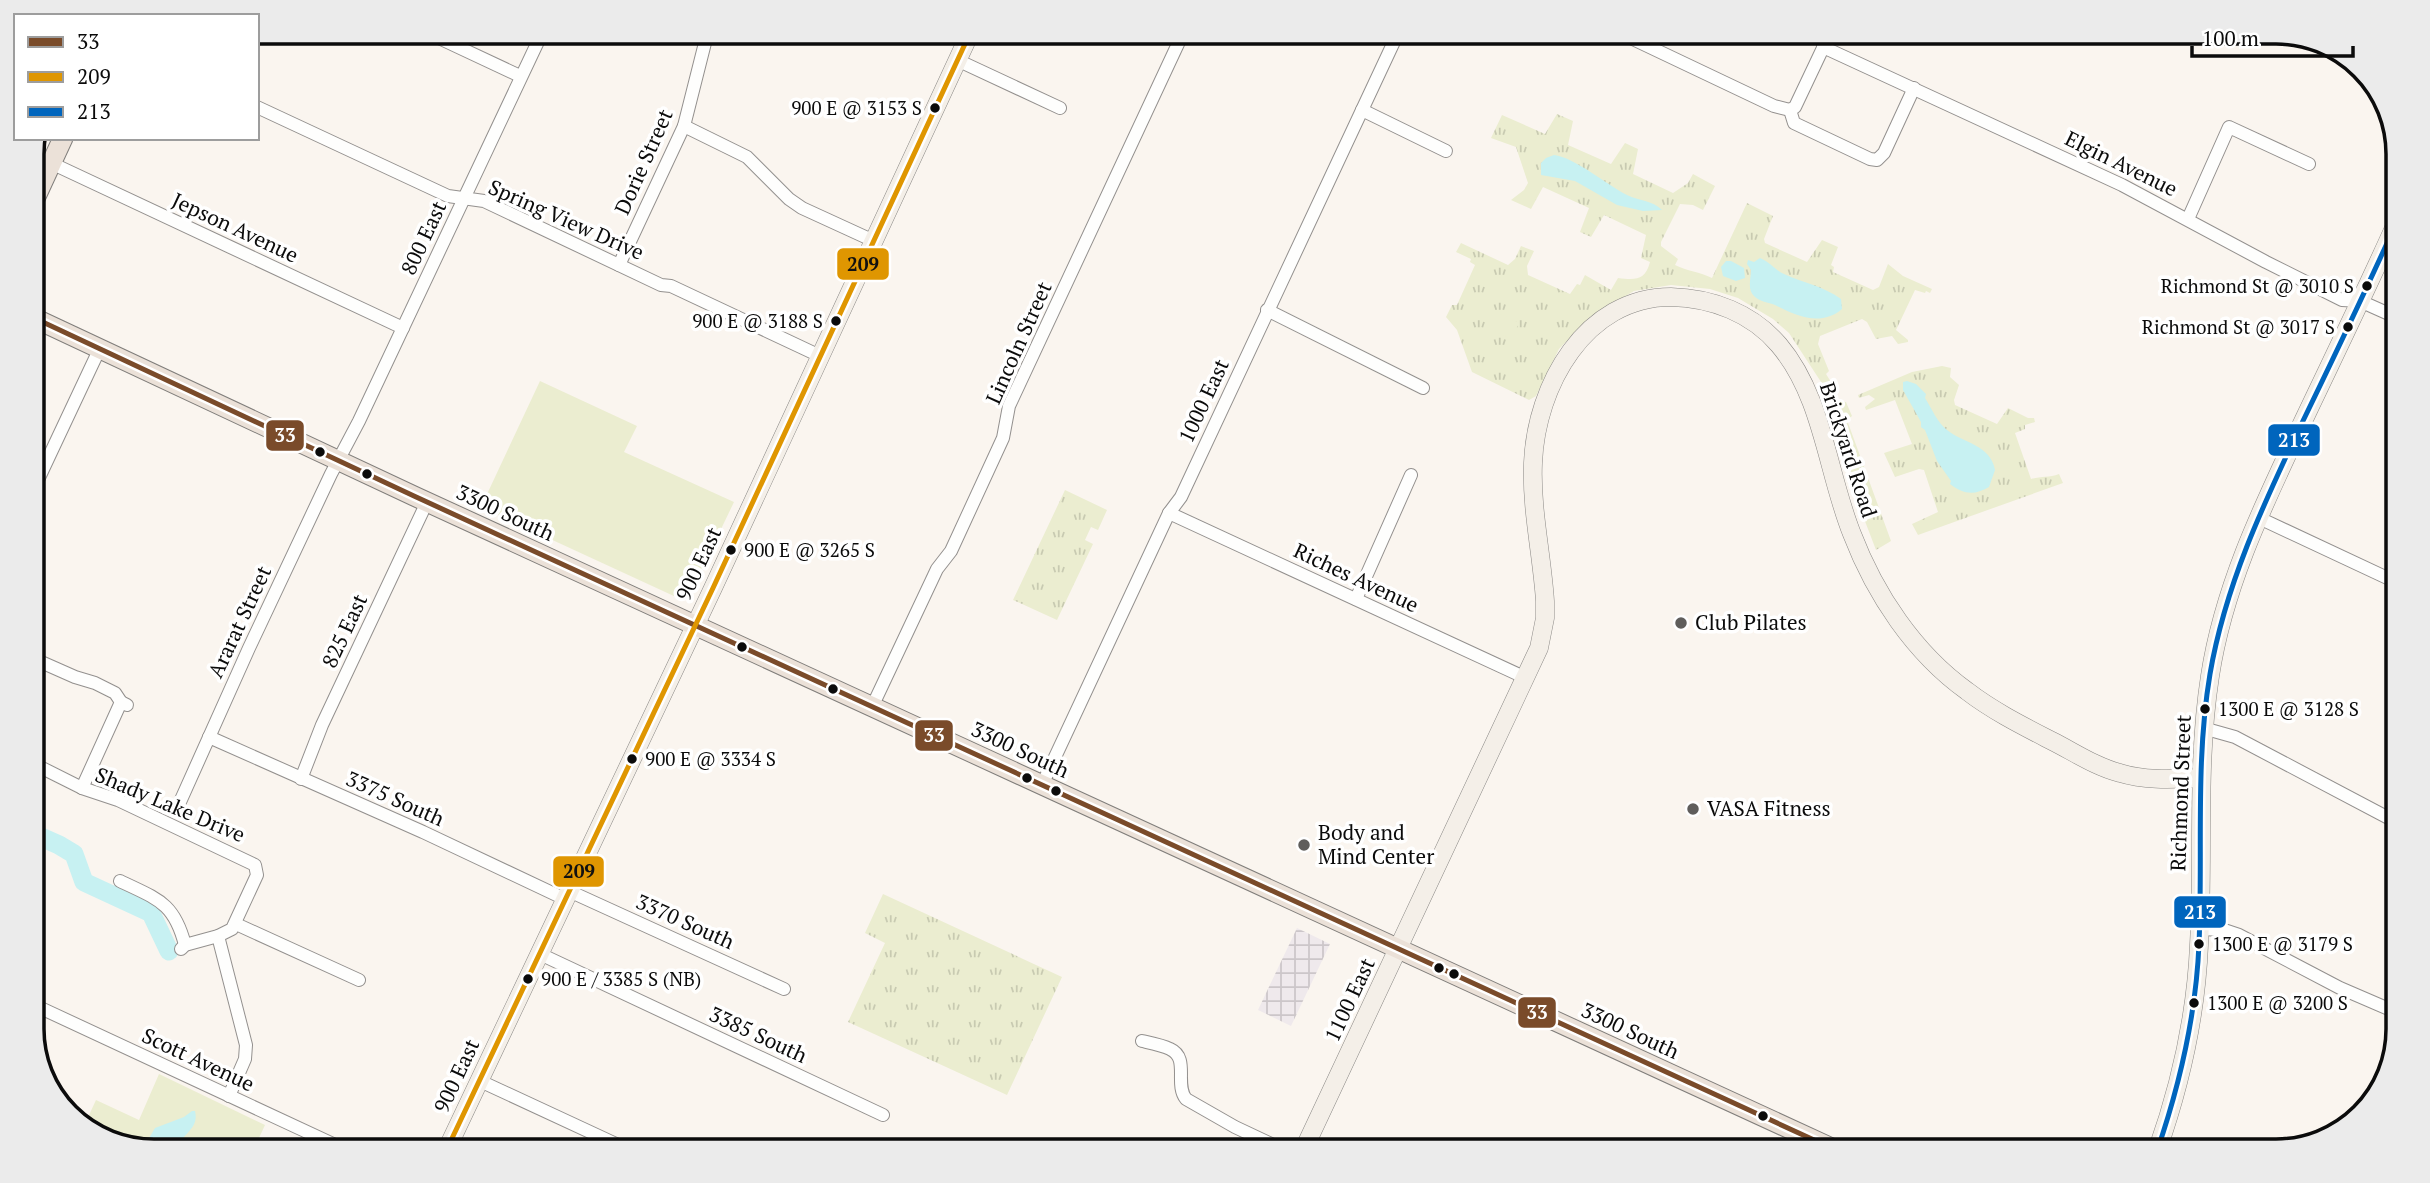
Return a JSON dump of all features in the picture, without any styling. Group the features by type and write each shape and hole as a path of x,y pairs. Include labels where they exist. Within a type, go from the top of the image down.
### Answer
{"main road":[{"path":"44,178 62,140"},
{"name":"3300 South","path":"44,322 427,502 1810,1139"}],"street":[{"path":"450,44 520,76"},
{"name":"800 East","path":"340,461 536,44"},
{"name":"Dorie Street","path":"619,265 684,126 705,44"},
{"name":"900 East","path":"452,1139 965,44"},
{"name":"Lincoln Street","path":"872,707 937,569 951,551 1003,438 1009,406 1178,44"},
{"name":"1000 East","path":"1042,785 1168,513 1181,498 1393,44"},
{"path":"1642,44 1774,106 1790,110 1795,107 1825,44"},
{"name":"Elgin Avenue","path":"1824,47 2117,183 2342,300 2360,300 2386,312"},
{"path":"957,60 1060,108"},
{"path":"1790,110 1794,123 1877,160 1884,153 1914,88"},
{"name":"Spring View Drive","path":"259,108 448,196 484,201 661,285 671,286 820,356"},
{"path":"1362,110 1446,151"},
{"path":"684,126 747,157 789,199 802,208 874,241"},
{"path":"2188,219 2229,127 2309,164"},
{"name":"Jepson Avenue","path":"51,163 403,328"},
{"name":"Richmond Street","path":"2161,1139 2184,1054 2194,993 2200,929 2203,728 2219,635 2234,581 2257,517 2386,245"},
{"name":"Brickyard Road","path":"1527,678 1539,648 1545,618 1533,460 1542,411 1555,376 1586,332 1617,311 1650,299 1702,300 1750,320 1779,345 1798,373 1808,394 1851,533 1866,567 1899,621 1940,668 1966,691 2001,714 2098,765 2139,777 2201,778"},
{"path":"1267,310 1423,388"},
{"path":"44,467 100,348"},
{"name":"Ararat Street","path":"180,802 331,474 340,461"},
{"path":"1356,599 1411,475"},
{"name":"825 East","path":"301,779 322,725 427,502"},
{"name":"Riches Avenue","path":"1168,513 1527,678"},
{"path":"2257,517 2386,577"},
{"path":"44,663 115,693 124,703 82,788"},
{"name":"1100 East","path":"1309,1139 1527,678"},
{"path":"2203,728 2235,737 2386,817"},
{"name":"3375 South","path":"209,737 567,895"},
{"name":"Shady Lake Drive","path":"44,768 82,788 118,800 252,862 257,875 236,924"},
{"path":"120,881 164,903 182,935 183,947 218,936 236,924 359,980"},
{"name":"3370 South","path":"567,895 784,989"},
{"path":"2200,929 2224,930 2239,935 2340,988 2386,1007"},
{"path":"218,936 246,1045 245,1059 229,1096"},
{"name":"3385 South","path":"540,954 883,1115"},
{"name":"Scott Avenue","path":"44,1010 320,1139"},
{"path":"1143,1041 1170,1048 1178,1055 1181,1063 1181,1091 1186,1099 1260,1139"},
{"path":"480,1081 603,1139"}],"shaded area":[{"path":"1297,928 1330,944 1291,1026 1258,1010"}],"green space":[{"path":"1557,114 1573,121 1568,145 1611,164 1625,143 1638,149 1633,174 1673,193 1688,183 1693,174 1715,186 1703,210 1693,205 1680,204 1661,242 1661,246 1678,259 1675,265 1712,278 1747,203 1773,216 1765,243 1807,262 1822,240 1838,247 1831,265 1834,267 1833,272 1873,290 1879,287 1888,264 1903,276 1932,289 1930,293 1915,290 1896,330 1908,342 1898,344 1892,336 1876,339 1867,322 1862,319 1820,336 1818,344 1829,371 1826,374 1831,382 1823,385 1789,333 1773,319 1738,298 1710,289 1671,285 1634,291 1590,317 1559,349 1536,396 1529,400 1472,372 1457,330 1446,317 1452,305 1457,305 1475,265 1470,262 1471,259 1456,252 1461,243 1508,265 1515,259 1521,246 1534,251 1527,266 1528,275 1570,294 1577,284 1580,285 1585,275 1611,290 1618,278 1634,279 1642,276 1650,262 1641,258 1646,235 1604,215 1591,237 1580,232 1589,208 1543,187 1531,209 1511,200 1524,190 1528,183 1516,147 1491,138 1502,115 1545,134"},
{"path":"1500,314 1519,323 1512,339 1492,330"},
{"path":"1942,366 1951,368 1950,377 1959,385 1955,405 1997,424 2008,408 2028,418 2034,418 2035,422 2025,425 2025,429 2015,433 2031,479 2059,474 2063,483 1918,535 1912,524 1938,512 1924,470 1919,469 1895,477 1884,453 1912,444 1895,400 1866,410 1865,407 1875,399 1869,395 1859,398 1858,395 1912,372"},
{"path":"540,381 637,426 624,452 734,502 688,598 676,597 481,507"},
{"path":"1838,401 1846,402 1852,416 1847,420 1891,541 1876,550 1850,482 1831,410"},
{"path":"1065,490 1107,510 1098,530 1091,527 1085,540 1093,544 1057,620 1013,600"},
{"path":"883,894 1062,977 1007,1095 848,1022 885,943 865,933"},
{"path":"159,1074 265,1125 259,1139 153,1139 125,1136 88,1118 96,1100 139,1120"}],"water":[{"path":"1554,155 1581,166 1627,195 1654,204 1662,210 1643,211 1617,205 1575,181 1541,175 1541,163"},
{"path":"1760,258 1784,274 1841,299 1842,309 1826,318 1808,318 1756,298 1751,290 1751,270 1747,264 1748,260 1754,262"},
{"path":"1726,261 1744,268 1745,278 1736,281 1723,276 1721,267"},
{"path":"1903,382 1916,384 1926,394 1925,398 1943,427 1988,455 1995,470 1989,487 1969,493 1950,484 1951,481 1937,461 1925,430 1903,390"},
{"path":"195,1111 196,1118 192,1128 182,1139 149,1139 155,1128"}],"waterway":[{"path":"44,838 74,854 84,882 151,913 169,951"}],"transit line":[{"name":"209","path":"452,1139 713,588 965,44"},
{"name":"213","path":"2161,1139 2180,1075 2194,997 2199,944 2200,809 2205,707 2225,609 2259,516 2386,245"},
{"name":"33","path":"44,323 414,496 1812,1139"}],"place":[{"name":"900 E @ 3153 S","path":"935,108"},
{"name":"Richmond St @ 3010 S","path":"2367,286"},
{"name":"900 E @ 3188 S","path":"836,321"},
{"name":"Richmond St @ 3017 S","path":"2348,327"},
{"name":"900 E @ 3265 S","path":"731,550"},
{"name":"Club Pilates","path":"1681,623"},
{"name":"1300 E @ 3128 S","path":"2205,709"},
{"name":"900 E @ 3334 S","path":"632,759"},
{"name":"VASA Fitness","path":"1693,809"},
{"name":"Body and Mind Center","path":"1304,845"},
{"name":"1300 E @ 3179 S","path":"2199,944"},
{"name":"900 E / 3385 S (NB)","path":"528,979"},
{"name":"1300 E @ 3200 S","path":"2194,1003"}]}
